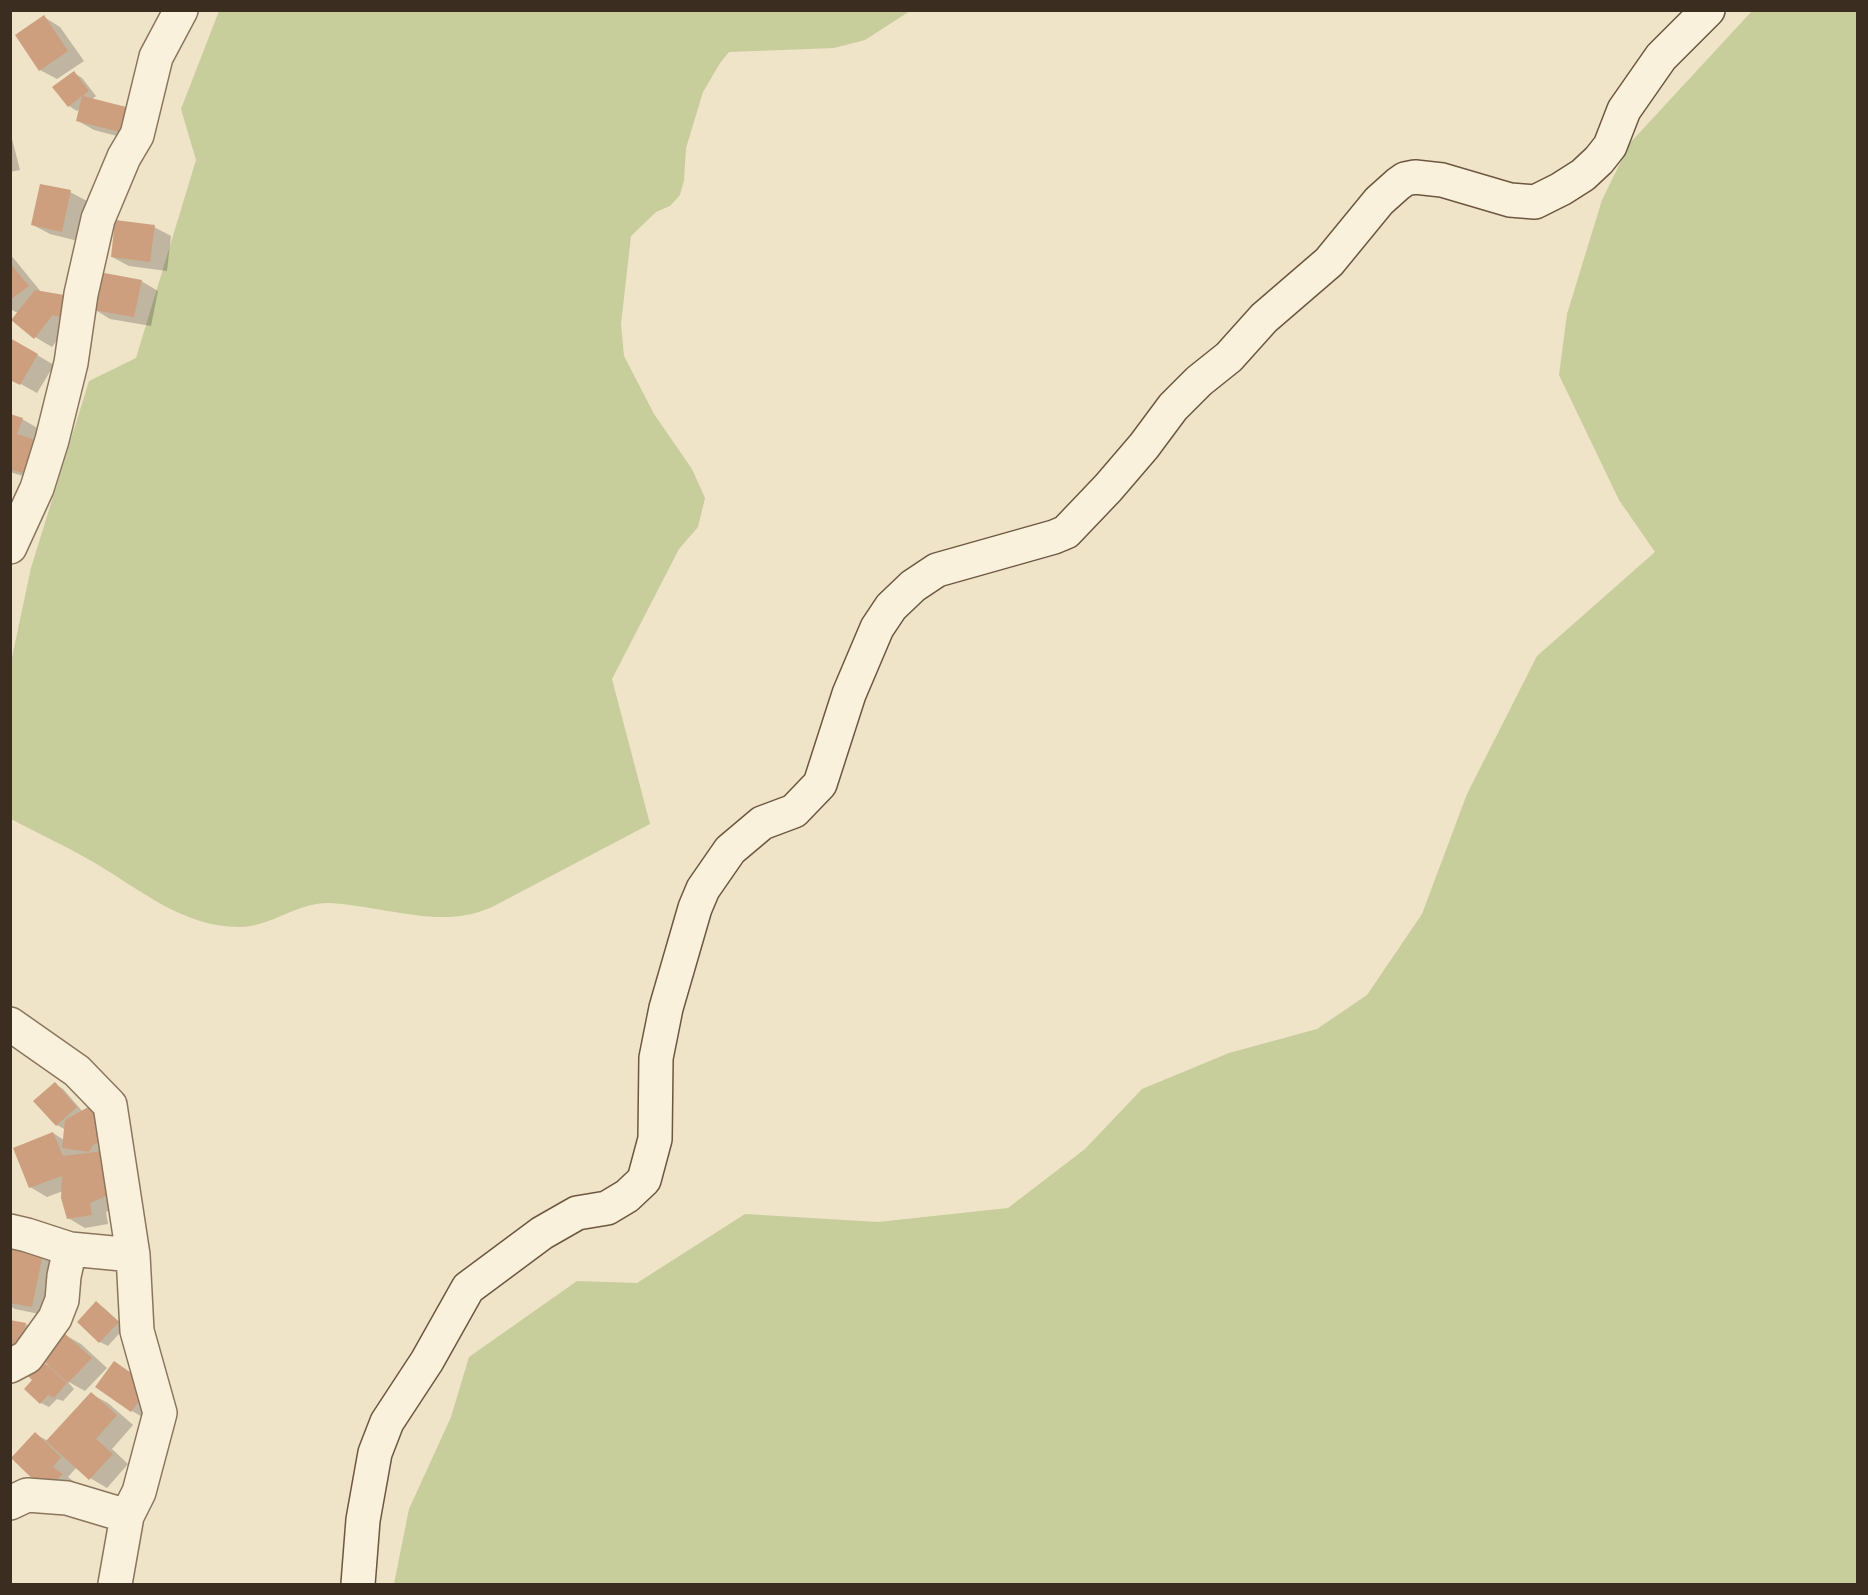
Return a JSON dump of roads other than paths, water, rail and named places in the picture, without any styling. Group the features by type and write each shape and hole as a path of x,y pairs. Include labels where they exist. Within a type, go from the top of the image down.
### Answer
{"street":[{"path":"10,547 37,488 51,440 71,363 81,294 98,219 124,157 137,135 156,57 181,10"},
{"path":"358,1584 363,1520 375,1453 387,1422 427,1361 468,1287 542,1233 577,1213 607,1208 627,1196 644,1180 655,1139 656,1058 666,1008 695,908 703,889 730,850 762,823 794,811 820,784 849,694 877,628 891,607 913,586 937,570 1066,532 1115,480 1173,407 1199,381 1229,357 1264,318 1329,262 1379,201 1405,179 1415,177 1442,180 1510,200 1534,202 1583,175 1610,146 1624,110 1661,57 1708,10"},
{"path":"10,1024 78,1071 110,1105 133,1255 137,1331 160,1413 139,1492 127,1516 115,1584"},
{"path":"10,1231 70,1250 133,1255"},
{"path":"10,1366 27,1357 55,1318 62,1300 64,1276 70,1250"},
{"path":"10,1503 27,1495 67,1498 127,1516"}]}
